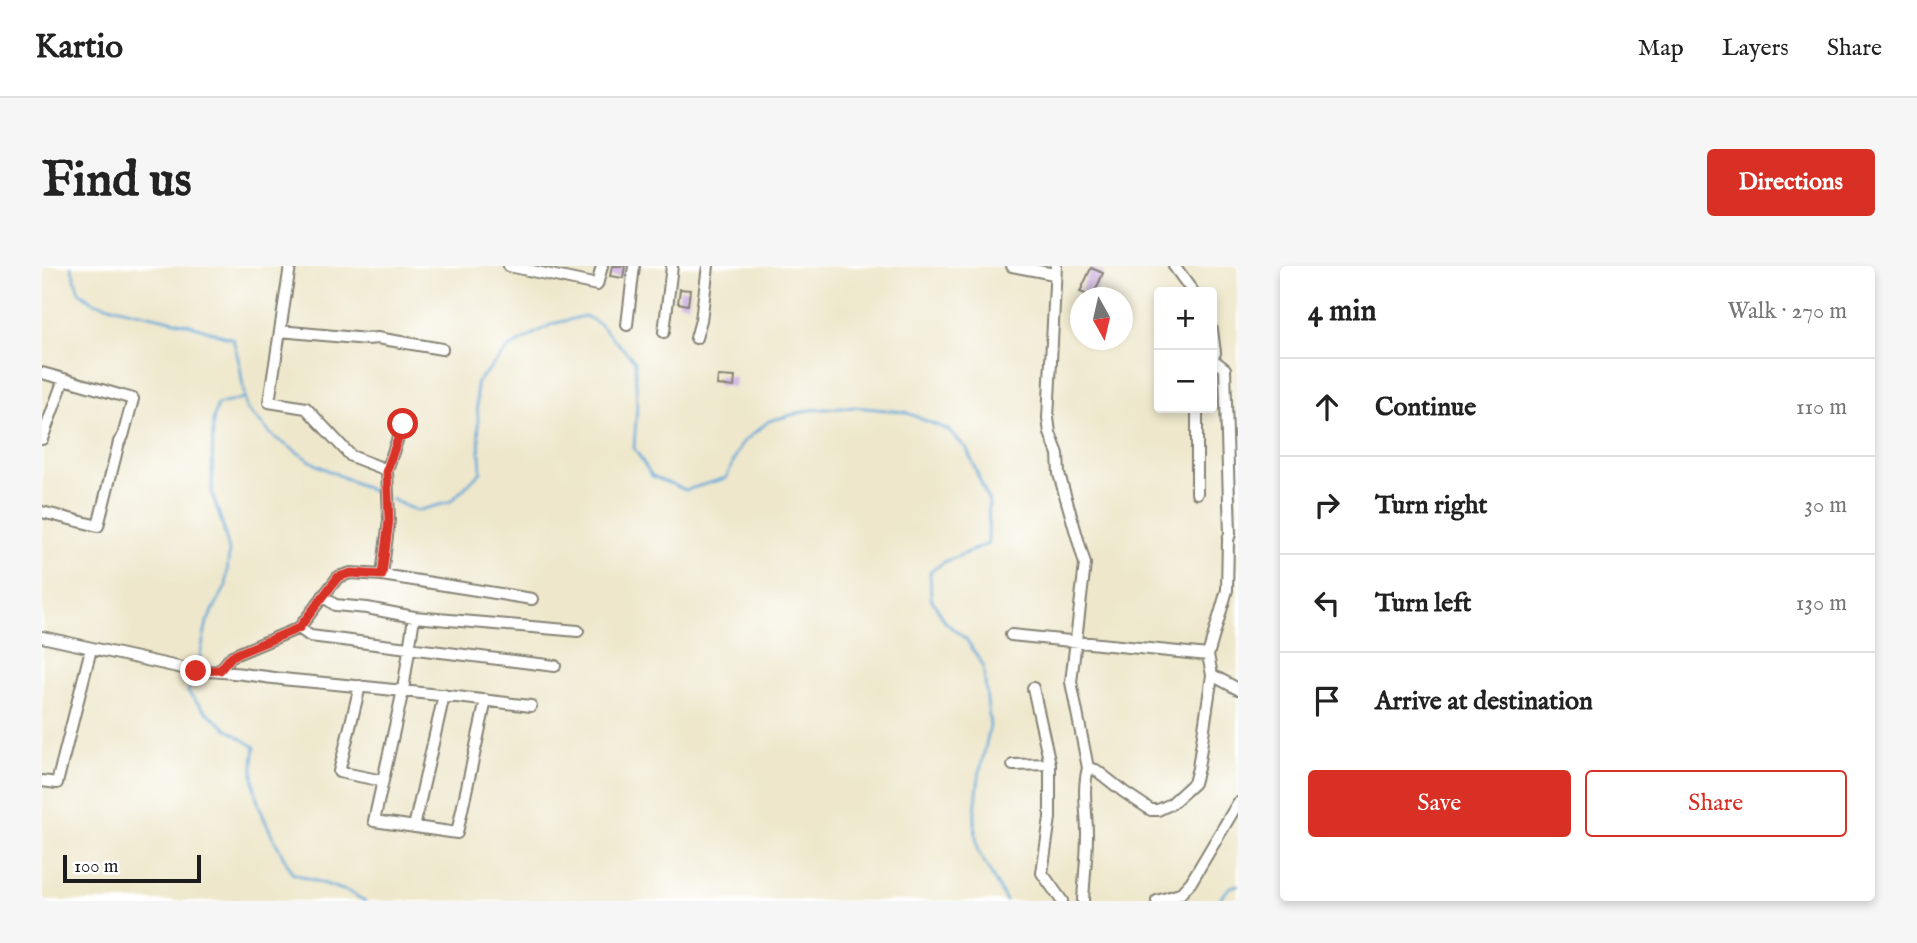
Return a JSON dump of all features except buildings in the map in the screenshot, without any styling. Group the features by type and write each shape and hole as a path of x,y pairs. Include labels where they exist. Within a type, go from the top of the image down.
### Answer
{"street":[{"path":"290,266 269,402 306,408 351,456 387,470"},
{"path":"514,267 549,270 597,285 602,266"},
{"path":"627,325 634,266"},
{"path":"664,332 672,266"},
{"path":"696,338 708,266"},
{"path":"1012,266 1055,270 1048,418 1058,454 1059,474 1085,564 1071,682 1088,768 1085,778 1084,812 1087,832 1083,901"},
{"path":"1174,266 1189,287"},
{"path":"280,331 367,340 377,338 442,349"},
{"path":"1088,768 1096,770 1151,810 1171,804 1194,783 1212,675 1208,655 1227,590 1234,482 1225,369 1217,363"},
{"path":"42,373 133,399 98,526 42,512"},
{"path":"42,439 64,379"},
{"path":"1196,413 1198,493"},
{"path":"382,575 389,520 387,470 403,424"},
{"path":"220,670 232,656 299,628 338,577 351,573 382,575 532,599"},
{"path":"323,596 335,605 414,617 578,631"},
{"path":"414,617 403,690 374,821 457,833 486,700"},
{"path":"299,628 310,636 555,666"},
{"path":"1011,635 1208,655"},
{"path":"42,637 196,671 220,670 531,706"},
{"path":"42,781 57,783 92,649"},
{"path":"1212,675 1238,689"},
{"path":"360,686 339,772 383,781"},
{"path":"1033,688 1050,764 1050,818 1042,873 1062,901"},
{"path":"414,827 444,695"},
{"path":"1013,765 1050,764"},
{"path":"1157,901 1180,894 1191,882 1238,803"}],"waterway":[{"path":"71,266 79,292 93,302 188,324 233,339 246,408 274,437 317,465 385,497"},
{"path":"391,499 416,511 450,502 481,472 476,383 509,348 552,324 585,316 598,323 635,361 637,406 634,448 652,476 686,490 726,478 742,443 769,421 810,410 856,407 905,412 948,430 967,449 989,502 988,544 944,562 930,572 931,598 946,623 966,639 983,665 990,726 979,776 974,820 978,851 1006,901"},
{"path":"198,666 207,622 226,586 229,551 212,494 213,421 217,405 244,398"},
{"path":"194,676 188,692 219,722 255,747 253,765 257,798 268,828 292,873 349,892 365,901"},
{"path":"1218,901 1230,887 1238,885"}],"route":[{"path":"196,671 220,670 232,656 299,628 338,577 351,573 382,575 389,520 387,470 403,424"}]}
